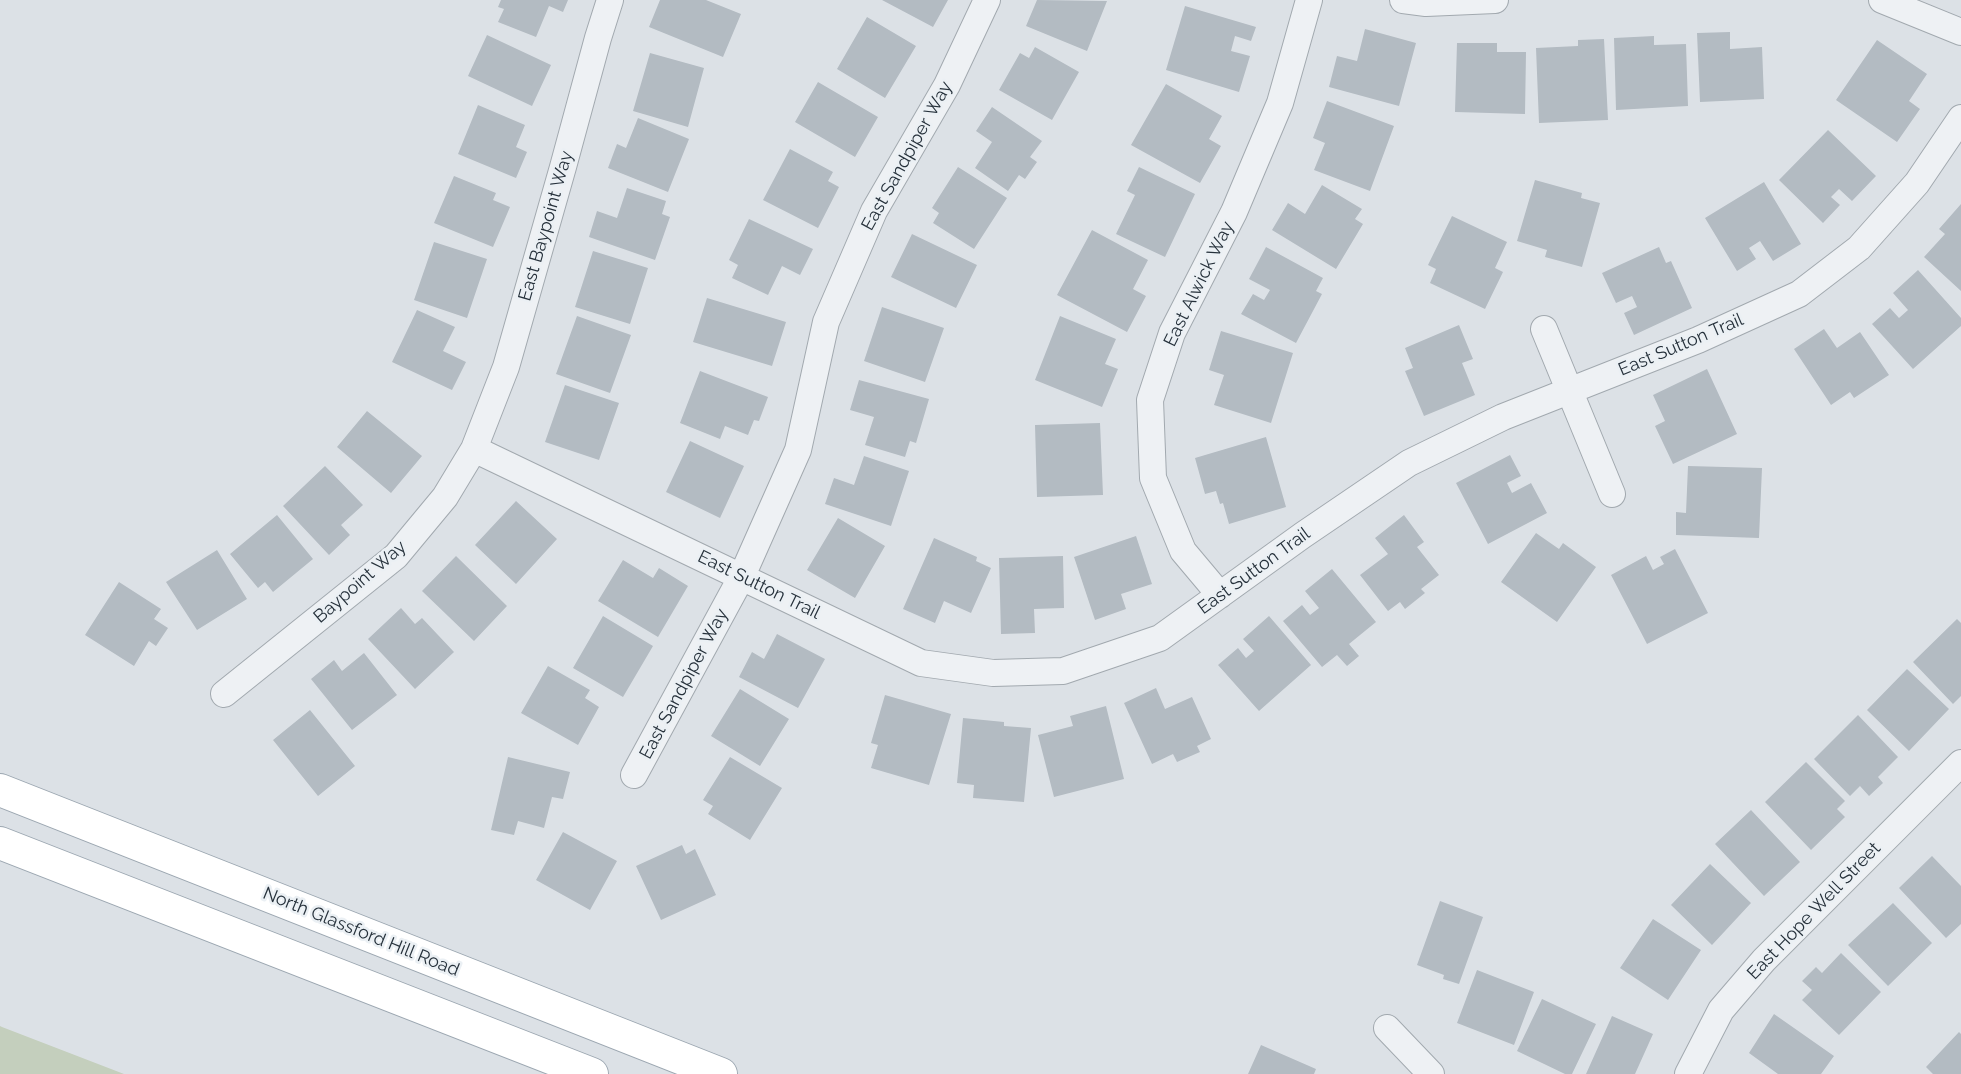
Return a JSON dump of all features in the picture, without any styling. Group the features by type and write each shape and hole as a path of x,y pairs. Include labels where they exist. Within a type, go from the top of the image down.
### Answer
{"main road":[{"name":"North Glassford Hill Road","path":"0,790 721,1074"},
{"path":"0,843 592,1074"}],"street":[{"name":"East Baypoint Way","path":"474,449 506,367 597,38 610,0"},
{"name":"East Sandpiper Way","path":"634,775 742,576 798,450 826,322 874,211 947,85 987,0"},
{"name":"East Alwick Way","path":"1220,595 1183,551 1153,478 1150,400 1172,333 1234,212 1280,103 1309,0"},
{"path":"1403,0 1426,3 1495,0"},
{"path":"1882,0 1961,32"},
{"name":"East Sutton Trail","path":"474,449 921,663 993,673 1063,671 1160,638 1303,535 1409,463 1503,417 1698,340 1798,294 1859,248 1917,183 1961,118"},
{"path":"1544,329 1612,494"},
{"name":"Baypoint Way","path":"224,694 396,556 445,497 474,449"},
{"name":"East Hope Well Street","path":"1688,1074 1721,1010 1764,960 1961,763"},
{"path":"1387,1028 1431,1074"}],"green space":[{"path":"0,1026 2,1027 124,1074 0,1074"}],"building":[{"path":"501,0 568,0 563,12 549,6 536,37 498,22 504,9 498,7"},
{"path":"660,0 706,0 741,14 723,57 649,27"},
{"path":"882,0 948,0 933,27"},
{"path":"1037,0 1107,1 1087,51 1026,26"},
{"path":"1185,6 1256,27 1251,41 1235,36 1231,51 1250,56 1239,92 1166,70"},
{"path":"867,17 916,46 885,98 837,69"},
{"path":"1365,29 1416,43 1399,106 1329,87 1337,56 1357,61"},
{"path":"1730,32 1730,49 1762,47 1764,99 1700,102 1697,33"},
{"path":"487,35 551,65 532,106 468,76"},
{"path":"1654,36 1654,45 1686,44 1688,106 1616,110 1614,38"},
{"path":"1604,39 1608,120 1539,123 1536,48 1578,46 1578,40"},
{"path":"1877,40 1927,74 1909,101 1920,109 1897,142 1836,100"},
{"path":"1457,43 1497,43 1497,52 1526,52 1525,114 1455,112"},
{"path":"1035,47 1079,72 1052,120 999,90 1020,53 1029,58"},
{"path":"650,53 704,68 688,127 633,111"},
{"path":"818,82 878,117 855,157 795,122"},
{"path":"1166,84 1222,116 1209,139 1221,146 1200,183 1131,145"},
{"path":"1327,101 1394,126 1370,191 1314,170 1325,143 1313,138"},
{"path":"478,105 525,125 516,147 527,152 516,178 458,154"},
{"path":"992,107 1042,141 1030,157 1037,162 1025,179 1019,175 1008,191 975,168 992,142 976,131"},
{"path":"638,118 689,139 668,192 608,168 617,144 626,148"},
{"path":"1828,130 1876,176 1852,201 1839,189 1831,197 1840,205 1823,223 1779,180"},
{"path":"790,149 833,172 828,181 839,187 818,228 763,200"},
{"path":"958,167 1007,198 974,249 933,223 939,213 932,208"},
{"path":"1139,167 1195,194 1165,257 1116,234 1135,195 1127,191"},
{"path":"454,176 496,193 493,200 510,207 493,247 434,223"},
{"path":"1535,180 1582,193 1581,198 1600,203 1582,267 1545,257 1547,250 1517,241"},
{"path":"1764,182 1801,244 1773,261 1760,241 1749,248 1756,259 1737,271 1705,218"},
{"path":"1322,185 1362,209 1355,219 1363,224 1336,269 1272,230 1288,203 1305,214"},
{"path":"627,188 666,201 662,214 670,217 655,260 589,237 597,211 617,218"},
{"path":"1961,204 1961,291 1924,257 1945,234 1939,229"},
{"path":"1452,216 1507,242 1495,268 1503,272 1485,309 1430,283 1436,269 1428,265"},
{"path":"749,219 813,249 800,275 782,266 768,295 732,278 738,265 729,260"},
{"path":"1092,230 1148,260 1133,289 1146,296 1127,332 1057,295"},
{"path":"912,234 977,265 956,308 891,277"},
{"path":"434,242 487,259 467,318 414,300"},
{"path":"1266,247 1323,278 1316,291 1322,294 1296,343 1241,314 1253,294 1264,300 1270,290 1249,279"},
{"path":"1659,247 1666,263 1671,261 1692,308 1634,335 1624,313 1637,307 1632,296 1616,303 1602,273"},
{"path":"593,251 648,268 630,324 575,307"},
{"path":"1918,270 1961,318 1961,326 1913,369 1872,324 1890,308 1899,318 1908,310 1893,293"},
{"path":"707,298 786,322 772,366 693,342"},
{"path":"882,307 944,328 925,382 864,361"},
{"path":"417,310 455,327 443,351 466,362 452,390 392,362"},
{"path":"577,316 631,335 610,393 556,374"},
{"path":"1060,316 1116,339 1105,364 1118,369 1102,407 1035,380"},
{"path":"1459,325 1473,359 1462,363 1475,395 1424,416 1405,371 1413,368 1405,348"},
{"path":"1824,329 1837,348 1860,332 1889,375 1854,398 1850,392 1831,405 1794,349"},
{"path":"1221,331 1293,353 1271,423 1214,405 1224,375 1209,370"},
{"path":"1707,369 1737,434 1673,464 1655,426 1665,421 1653,395"},
{"path":"700,371 768,397 759,421 754,420 748,435 725,426 720,439 680,423"},
{"path":"859,380 929,399 916,443 910,441 905,457 865,445 874,417 850,410"},
{"path":"565,385 619,403 599,460 545,442"},
{"path":"367,411 422,456 391,493 337,447"},
{"path":"1100,423 1103,495 1037,497 1035,425"},
{"path":"1266,437 1286,507 1229,524 1223,503 1220,504 1216,491 1205,494 1195,458"},
{"path":"690,441 744,466 720,518 666,492"},
{"path":"1510,455 1521,476 1507,483 1512,493 1531,483 1547,513 1488,544 1456,483"},
{"path":"864,456 909,471 891,526 825,504 834,478 854,485"},
{"path":"325,466 363,505 341,525 350,535 329,555 283,506"},
{"path":"1688,466 1762,468 1759,538 1676,535 1676,512 1686,513"},
{"path":"516,501 557,539 516,584 475,545"},
{"path":"277,515 313,559 273,592 265,582 258,588 230,554"},
{"path":"1404,515 1424,542 1417,547 1439,575 1421,589 1425,593 1405,609 1400,602 1388,611 1360,575 1388,554 1375,538"},
{"path":"838,518 885,546 855,598 807,570"},
{"path":"1536,533 1559,549 1563,543 1596,567 1557,622 1501,582"},
{"path":"1136,536 1152,584 1121,594 1126,609 1095,620 1074,557"},
{"path":"934,538 977,557 976,561 991,568 971,613 944,601 935,623 903,609"},
{"path":"1675,549 1708,613 1647,644 1611,575 1646,556 1653,570 1664,564 1660,557"},
{"path":"217,550 247,599 197,630 166,582"},
{"path":"456,556 507,606 474,641 422,591"},
{"path":"1063,556 1064,608 1034,609 1035,633 1001,634 999,558"},
{"path":"623,560 653,578 659,568 688,586 658,637 598,601"},
{"path":"1332,569 1376,622 1349,644 1359,656 1347,666 1337,655 1322,667 1283,621 1302,605 1310,615 1319,608 1305,591"},
{"path":"119,582 161,609 154,619 168,628 156,646 149,641 134,666 85,635"},
{"path":"401,608 415,624 422,618 454,652 415,689 368,639"},
{"path":"603,616 653,646 623,697 573,668"},
{"path":"1269,616 1311,665 1259,711 1218,665 1238,648 1246,658 1254,651 1243,639"},
{"path":"1957,619 1961,623 1961,696 1953,704 1913,662"},
{"path":"777,634 825,659 798,708 739,677 752,652 764,659"},
{"path":"364,653 397,695 352,730 311,679 334,660 342,671"},
{"path":"548,666 590,690 585,698 599,707 578,745 521,713"},
{"path":"1907,669 1949,709 1909,751 1867,710"},
{"path":"1156,688 1165,709 1192,697 1211,739 1197,746 1200,752 1177,762 1173,754 1152,764 1124,703"},
{"path":"740,689 789,719 760,766 711,736"},
{"path":"885,695 951,714 929,785 871,768 878,745 871,743"},
{"path":"1106,706 1124,779 1054,797 1038,735 1073,726 1070,716"},
{"path":"310,710 355,766 318,796 273,740"},
{"path":"1858,715 1898,757 1878,777 1883,783 1869,796 1860,786 1850,796 1814,759"},
{"path":"963,718 1004,722 1004,726 1031,728 1024,802 973,798 974,785 957,783"},
{"path":"508,757 570,772 563,799 552,797 544,828 518,821 514,835 491,830"},
{"path":"730,757 782,788 750,840 708,814 713,806 703,800"},
{"path":"1806,762 1845,801 1837,809 1845,817 1811,850 1765,802"},
{"path":"1751,810 1800,862 1764,896 1715,844"},
{"path":"563,832 617,861 590,910 536,880"},
{"path":"682,845 686,854 695,849 716,895 661,920 636,866"},
{"path":"1932,856 1961,886 1961,924 1946,938 1899,888"},
{"path":"1710,864 1751,903 1712,945 1671,905"},
{"path":"1440,901 1483,917 1459,984 1443,979 1444,975 1417,965"},
{"path":"1893,903 1932,943 1888,986 1848,945"},
{"path":"1653,919 1701,950 1668,1000 1620,968"},
{"path":"1841,953 1881,992 1839,1035 1802,1000 1812,990 1802,981 1816,967 1822,973"},
{"path":"1477,970 1534,992 1514,1045 1457,1023"},
{"path":"1542,999 1596,1024 1572,1074 1565,1074 1517,1051"},
{"path":"1774,1014 1834,1056 1821,1074 1778,1074 1749,1053"},
{"path":"1612,1016 1653,1034 1635,1074 1586,1074"},
{"path":"1959,1032 1961,1034 1961,1074 1933,1074 1926,1067"},
{"path":"1261,1045 1316,1069 1314,1074 1248,1074"}]}
